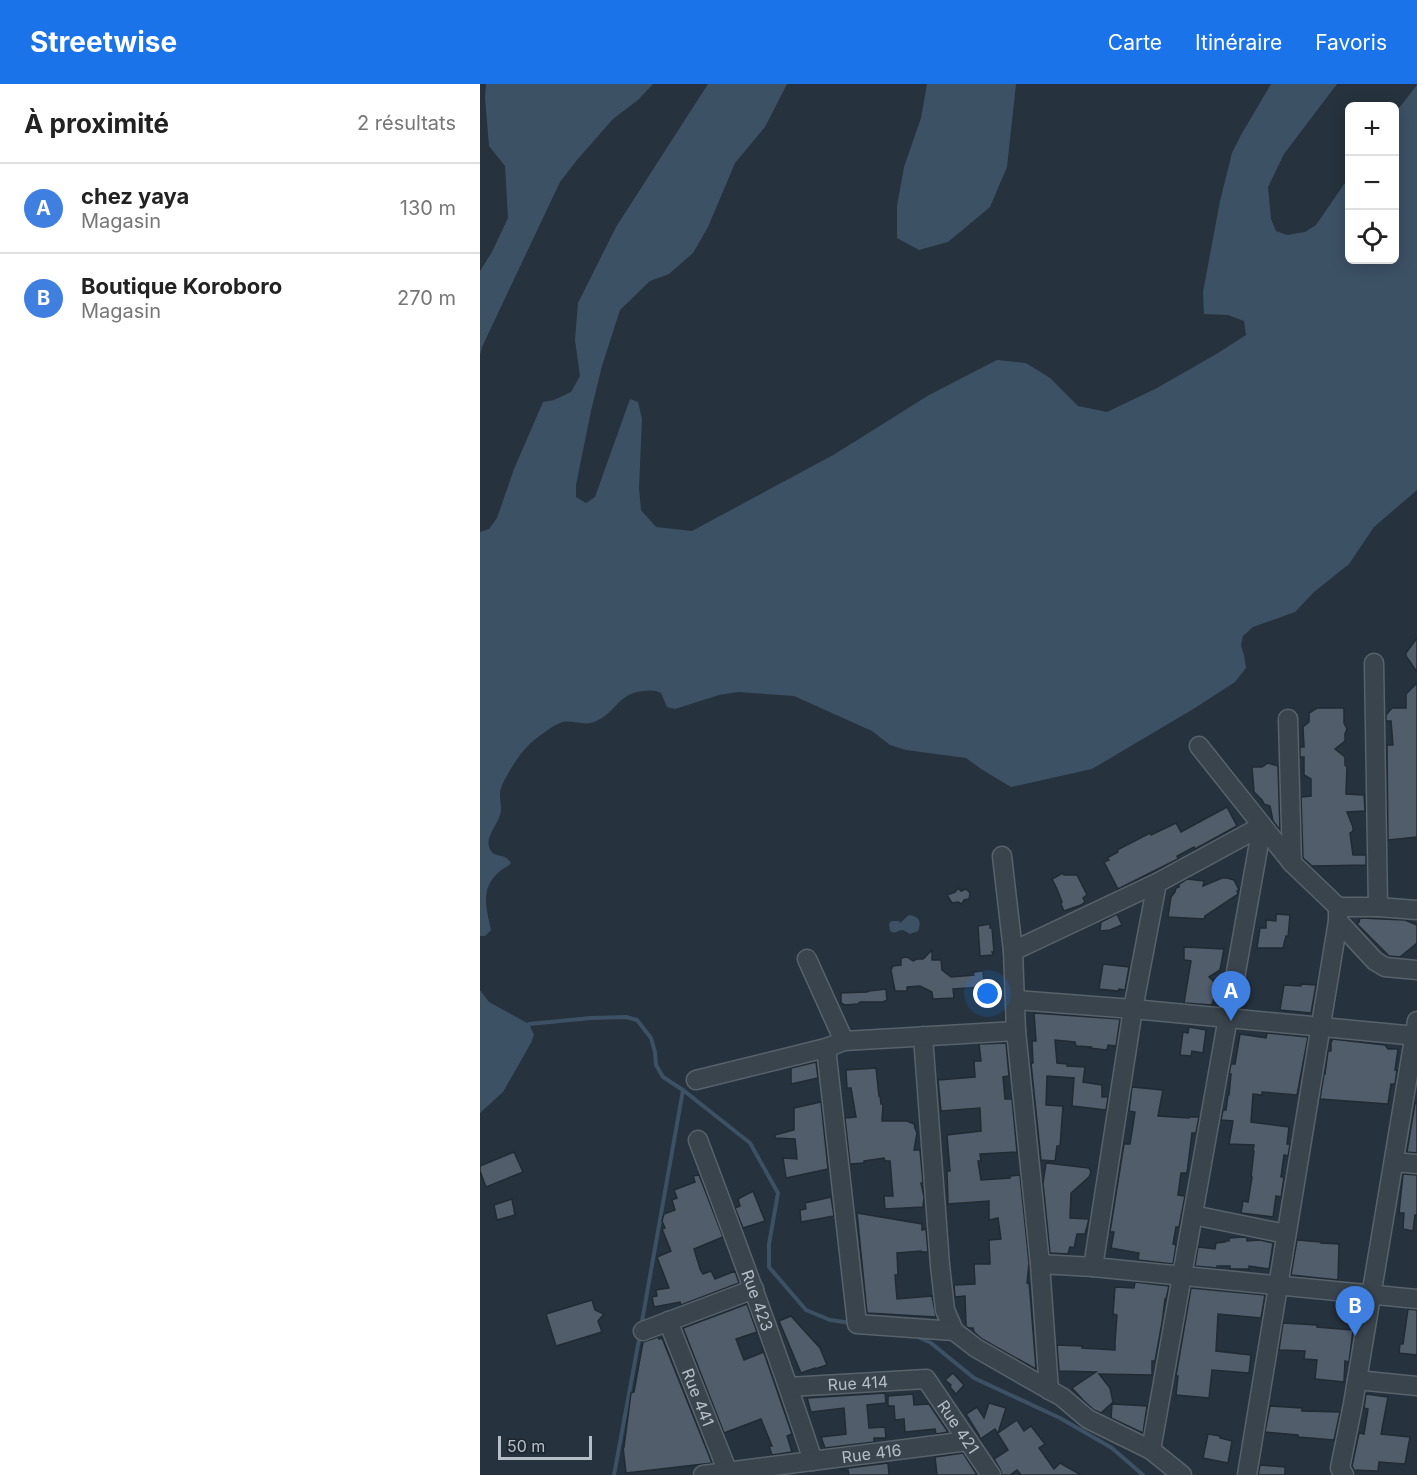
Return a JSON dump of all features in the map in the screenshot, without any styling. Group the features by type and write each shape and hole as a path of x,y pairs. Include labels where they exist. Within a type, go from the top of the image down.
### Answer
{"street":[{"path":"1374,663 1378,907"},
{"path":"1288,719 1292,863"},
{"path":"1199,746 1292,863 1338,914 1375,961 1385,966 1417,970"},
{"path":"1013,951 1157,883 1262,826"},
{"path":"1151,1449 1262,826"},
{"path":"1002,856 1013,951 1016,1030 1040,1264 1049,1390"},
{"path":"1093,1268 1133,1009 1157,883"},
{"path":"1338,914 1378,907 1417,910"},
{"path":"1247,1475 1338,914"},
{"path":"807,959 844,1041"},
{"path":"1016,1000 1321,1027 1416,1031 1372,1295 1340,1468 1344,1475"},
{"path":"696,1080 826,1048 844,1041 1016,1030"},
{"path":"923,1036 940,1265 945,1310 954,1331 976,1348 1062,1397 1088,1419 1151,1449 1182,1475"},
{"path":"826,1048 857,1324 954,1331"},
{"name":"Rue 423","path":"698,1140 754,1289 813,1461"},
{"path":"1394,1162 1417,1164"},
{"path":"1193,1215 1286,1234"},
{"path":"1040,1264 1417,1299"},
{"path":"643,1331 754,1289"},
{"name":"Rue 441","path":"668,1321 728,1473"},
{"name":"Rue 414","path":"789,1387 926,1379"},
{"name":"Rue 421","path":"926,1379 991,1475"},
{"path":"1357,1380 1417,1386"},
{"name":"Rue 416","path":"703,1475 968,1441"}],"water":[{"path":"486,84 653,84 638,100 613,119 560,182 480,355 480,271 508,218 505,166 489,146"},
{"path":"708,84 787,84 765,127 735,163 708,227 693,253 669,274 650,281 620,310 602,366 591,411 576,485 576,497 586,503 595,497 630,399 638,402 642,419 639,488 641,510 656,527 692,531 835,454 929,395 997,360 1026,363 1050,378 1078,406 1107,412 1157,388 1246,335 1244,321 1228,315 1204,314 1203,292 1220,201 1232,153 1271,84 1337,84 1284,154 1268,187 1271,219 1276,231 1287,235 1305,232 1316,225 1345,183 1345,264 1399,264 1399,108 1417,85 1417,490 1374,527 1349,564 1314,592 1295,612 1253,627 1243,636 1241,645 1246,668 1235,682 1092,769 1011,787 966,758 906,750 890,745 872,731 794,696 738,692 719,695 675,709 667,707 661,693 646,691 628,696 594,722 558,724 525,749 501,788 501,812 490,836 489,845 494,854 506,858 511,863 493,878 489,885 486,899 491,930 485,936 480,936 480,532 489,529 497,518 514,469 543,402 554,400 571,392 580,376 575,340 578,303 616,227"},
{"path":"927,84 1016,84 1007,167 990,207 948,242 919,250 897,238 897,206 904,167 921,118"},
{"path":"909,915 919,920 918,931 910,934 903,930 890,931 891,921 900,923"},
{"path":"480,990 489,1002 529,1024 534,1035 503,1092 480,1113"}],"building":[{"path":"1417,638 1417,672 1406,653"},
{"path":"1417,683 1417,837 1388,840 1387,745 1393,745 1391,721 1386,721 1386,715 1392,708 1406,708 1406,694"},
{"path":"1317,708 1344,708 1344,723 1347,729 1345,741 1335,749 1345,757 1346,794 1364,795 1365,811 1347,812 1353,827 1350,833 1353,855 1366,855 1366,865 1312,866 1303,858 1301,797 1311,796 1311,779 1304,775 1304,757 1300,757 1300,747 1304,747 1303,727 1309,722 1309,713"},
{"path":"1268,763 1278,766 1280,830 1273,821 1270,806 1264,804 1254,792 1252,767 1262,767"},
{"path":"1227,807 1237,826 1118,889 1104,862 1118,852 1117,850 1176,823 1181,832"},
{"path":"1063,873 1064,875 1077,875 1087,895 1083,898 1085,902 1081,905 1064,911 1052,879"},
{"path":"1222,878 1234,880 1239,890 1238,894 1205,916 1204,919 1168,917 1171,897 1179,884 1187,879 1204,881 1203,886"},
{"path":"958,888 961,891 966,889 970,893 969,899 964,900 962,904 952,903 947,895"},
{"path":"1117,914 1122,925 1100,931 1101,922"},
{"path":"1276,914 1290,915 1288,937 1286,936 1283,948 1257,948 1260,928 1266,928 1266,920 1276,921"},
{"path":"1360,918 1405,920 1417,925 1417,943 1400,957 1389,956 1357,924"},
{"path":"990,924 994,952 992,952 993,955 980,956 978,926"},
{"path":"1184,947 1224,949 1220,970 1209,977 1217,988 1212,1005 1184,1003 1191,961 1184,960"},
{"path":"932,950 932,960 941,960 942,970 951,977 974,975 973,972 983,971 984,987 953,989 954,998 933,999 932,992 920,986 907,987 907,991 895,991 891,970 893,966 901,965 901,958 907,957 913,961 923,959"},
{"path":"1103,964 1129,967 1125,990 1099,989"},
{"path":"1301,984 1316,985 1311,1013 1280,1010 1284,985 1301,986"},
{"path":"886,989 887,1000 883,1002 860,1002 845,1005 841,1003 841,993"},
{"path":"1034,1013 1120,1019 1116,1046 1108,1045 1107,1050 1076,1046 1075,1042 1055,1040 1057,1063 1085,1067 1083,1082 1102,1085 1102,1097 1108,1097 1106,1110 1072,1106 1074,1078 1047,1076 1046,1105 1063,1106 1060,1146 1057,1146 1055,1161 1041,1160 1031,1063 1033,1063 1032,1041 1036,1041"},
{"path":"1189,1027 1206,1030 1203,1053 1192,1051 1191,1056 1180,1055 1183,1032 1188,1033"},
{"path":"1267,1033 1308,1037 1297,1095 1262,1092 1262,1095 1253,1094 1251,1122 1289,1127 1287,1144 1290,1144 1288,1156 1284,1155 1281,1197 1276,1196 1273,1217 1241,1213 1243,1201 1248,1202 1254,1145 1229,1144 1233,1121 1221,1120 1223,1110 1226,1110 1231,1074 1229,1074 1231,1064 1235,1064 1240,1034 1266,1038"},
{"path":"1332,1039 1385,1045 1388,1049 1398,1049 1395,1084 1391,1084 1388,1104 1320,1099"},
{"path":"1006,1043 1009,1076 1003,1077 1005,1099 1012,1099 1017,1152 980,1154 981,1161 978,1161 981,1180 1020,1175 1029,1263 1027,1283 1029,1283 1036,1369 982,1339 973,1328 966,1326 965,1296 955,1297 954,1285 975,1284 974,1264 990,1264 989,1240 1001,1239 998,1218 989,1220 989,1201 948,1204 947,1171 950,1171 947,1135 981,1131 980,1108 941,1111 938,1080 975,1077 974,1061 981,1061 979,1044"},
{"path":"816,1062 818,1078 791,1084 791,1068"},
{"path":"876,1068 879,1096 883,1104 882,1121 907,1121 914,1124 917,1133 914,1150 920,1150 923,1207 885,1209 884,1196 893,1196 890,1161 885,1161 884,1158 850,1164 845,1118 856,1117 851,1088 847,1088 846,1070"},
{"path":"1132,1087 1163,1090 1158,1116 1199,1117 1196,1133 1192,1133 1187,1173 1181,1173 1178,1195 1185,1196 1173,1244 1176,1245 1173,1264 1138,1260 1139,1253 1111,1248 1114,1232 1110,1232 1124,1144 1130,1144 1135,1112 1129,1111"},
{"path":"821,1102 828,1169 786,1178 783,1158 797,1159 795,1139 775,1138 775,1135 794,1130 794,1108"},
{"path":"1415,1103 1417,1103 1417,1153 1407,1152"},
{"path":"514,1152 523,1172 486,1187 480,1166"},
{"path":"1046,1163 1089,1168 1091,1172 1089,1177 1071,1193 1070,1218 1089,1219 1085,1234 1077,1234 1074,1248 1070,1247 1068,1254 1050,1253 1043,1183"},
{"path":"1403,1174 1417,1175 1417,1216 1415,1215 1413,1231 1403,1229 1404,1213 1399,1213"},
{"path":"699,1175 723,1237 694,1249 700,1269 703,1274 711,1271 715,1279 735,1271 739,1283 681,1305 680,1302 654,1307 652,1297 657,1296 656,1290 669,1288 657,1257 671,1251 662,1229 665,1228 662,1221 664,1214 675,1210 672,1200 677,1198 674,1190 695,1182 693,1176"},
{"path":"753,1191 765,1221 743,1228 735,1208 740,1206 738,1199"},
{"path":"831,1197 834,1216 801,1222 800,1210 806,1209 805,1203"},
{"path":"512,1199 515,1215 497,1220 494,1205"},
{"path":"857,1213 922,1224 922,1230 926,1229 928,1252 897,1253 898,1275 895,1275 897,1299 932,1296 936,1317 867,1313"},
{"path":"1245,1237 1247,1241 1260,1240 1273,1243 1269,1269 1249,1266 1249,1269 1230,1269 1230,1266 1217,1266 1217,1268 1195,1266 1198,1247 1215,1249 1216,1243 1229,1241 1229,1238"},
{"path":"1297,1240 1339,1244 1338,1280 1291,1275"},
{"path":"1135,1282 1169,1286 1155,1361 1152,1361 1152,1375 1099,1374 1110,1388 1113,1402 1101,1413 1094,1410 1072,1388 1096,1372 1059,1371 1057,1345 1115,1350 1117,1315 1113,1314 1115,1287 1134,1288"},
{"path":"1191,1288 1265,1295 1261,1318 1218,1314 1216,1351 1251,1355 1249,1373 1212,1370 1209,1398 1176,1395 1178,1376 1176,1376"},
{"path":"592,1300 595,1310 604,1314 598,1321 602,1332 556,1346 546,1314"},
{"path":"747,1304 757,1332 736,1339 744,1360 764,1352 792,1434 787,1436 792,1452 772,1455 769,1446 772,1446 761,1419 724,1433 683,1328"},
{"path":"1408,1309 1417,1310 1417,1355 1399,1353 1400,1344 1403,1344"},
{"path":"791,1316 820,1348 827,1365 801,1373 779,1321"},
{"path":"1283,1323 1353,1330 1349,1362 1345,1361 1344,1382 1315,1379 1317,1360 1304,1359 1305,1351 1279,1350"},
{"path":"658,1337 662,1338 712,1463 626,1473 623,1447 631,1393 634,1392 643,1342"},
{"path":"953,1373 964,1385 956,1394 945,1380"},
{"path":"885,1393 886,1403 867,1405 869,1428 885,1427 886,1438 874,1438 874,1442 825,1448 821,1437 846,1434 844,1408 811,1412 807,1398"},
{"path":"913,1394 914,1405 929,1404 948,1432 936,1434 935,1429 905,1432 904,1419 895,1420 894,1406 888,1406 888,1396"},
{"path":"1366,1394 1388,1397 1381,1434 1410,1437 1405,1464 1379,1462 1378,1471 1354,1470 1352,1466 1359,1433 1364,1434 1368,1409 1364,1408"},
{"path":"989,1403 1006,1408 998,1433 1017,1420 1024,1431 1031,1426 1045,1444 1039,1448 1054,1469 1060,1463 1081,1475 1021,1475 1017,1470 1010,1475 1002,1475 994,1459 1008,1450 995,1429 980,1439 966,1414 977,1407 984,1418"},
{"path":"1112,1404 1147,1406 1143,1433 1111,1418"},
{"path":"1270,1406 1302,1408 1302,1411 1340,1412 1334,1440 1265,1432"},
{"path":"1208,1434 1232,1441 1228,1463 1203,1458"},
{"path":"963,1453 977,1475 937,1475 935,1457"},
{"path":"888,1463 889,1475 849,1475 848,1470 840,1470 840,1469"},
{"path":"1260,1465 1285,1467 1285,1475 1258,1475"}],"waterway":[{"path":"527,1029 529,1024 591,1018 626,1017 637,1020 651,1038 656,1065 663,1077 750,1143 778,1193 769,1244 769,1267 806,1310 830,1320 851,1323"},
{"path":"641,1327 683,1090"},
{"path":"614,1475 640,1334"},
{"path":"914,1335 931,1343 974,1378 1060,1418 1112,1448 1143,1475"}],"place":[{"name":"chez yaya","path":"1231,1021"},
{"name":"Boutique Koroboro","path":"1355,1336"}]}
